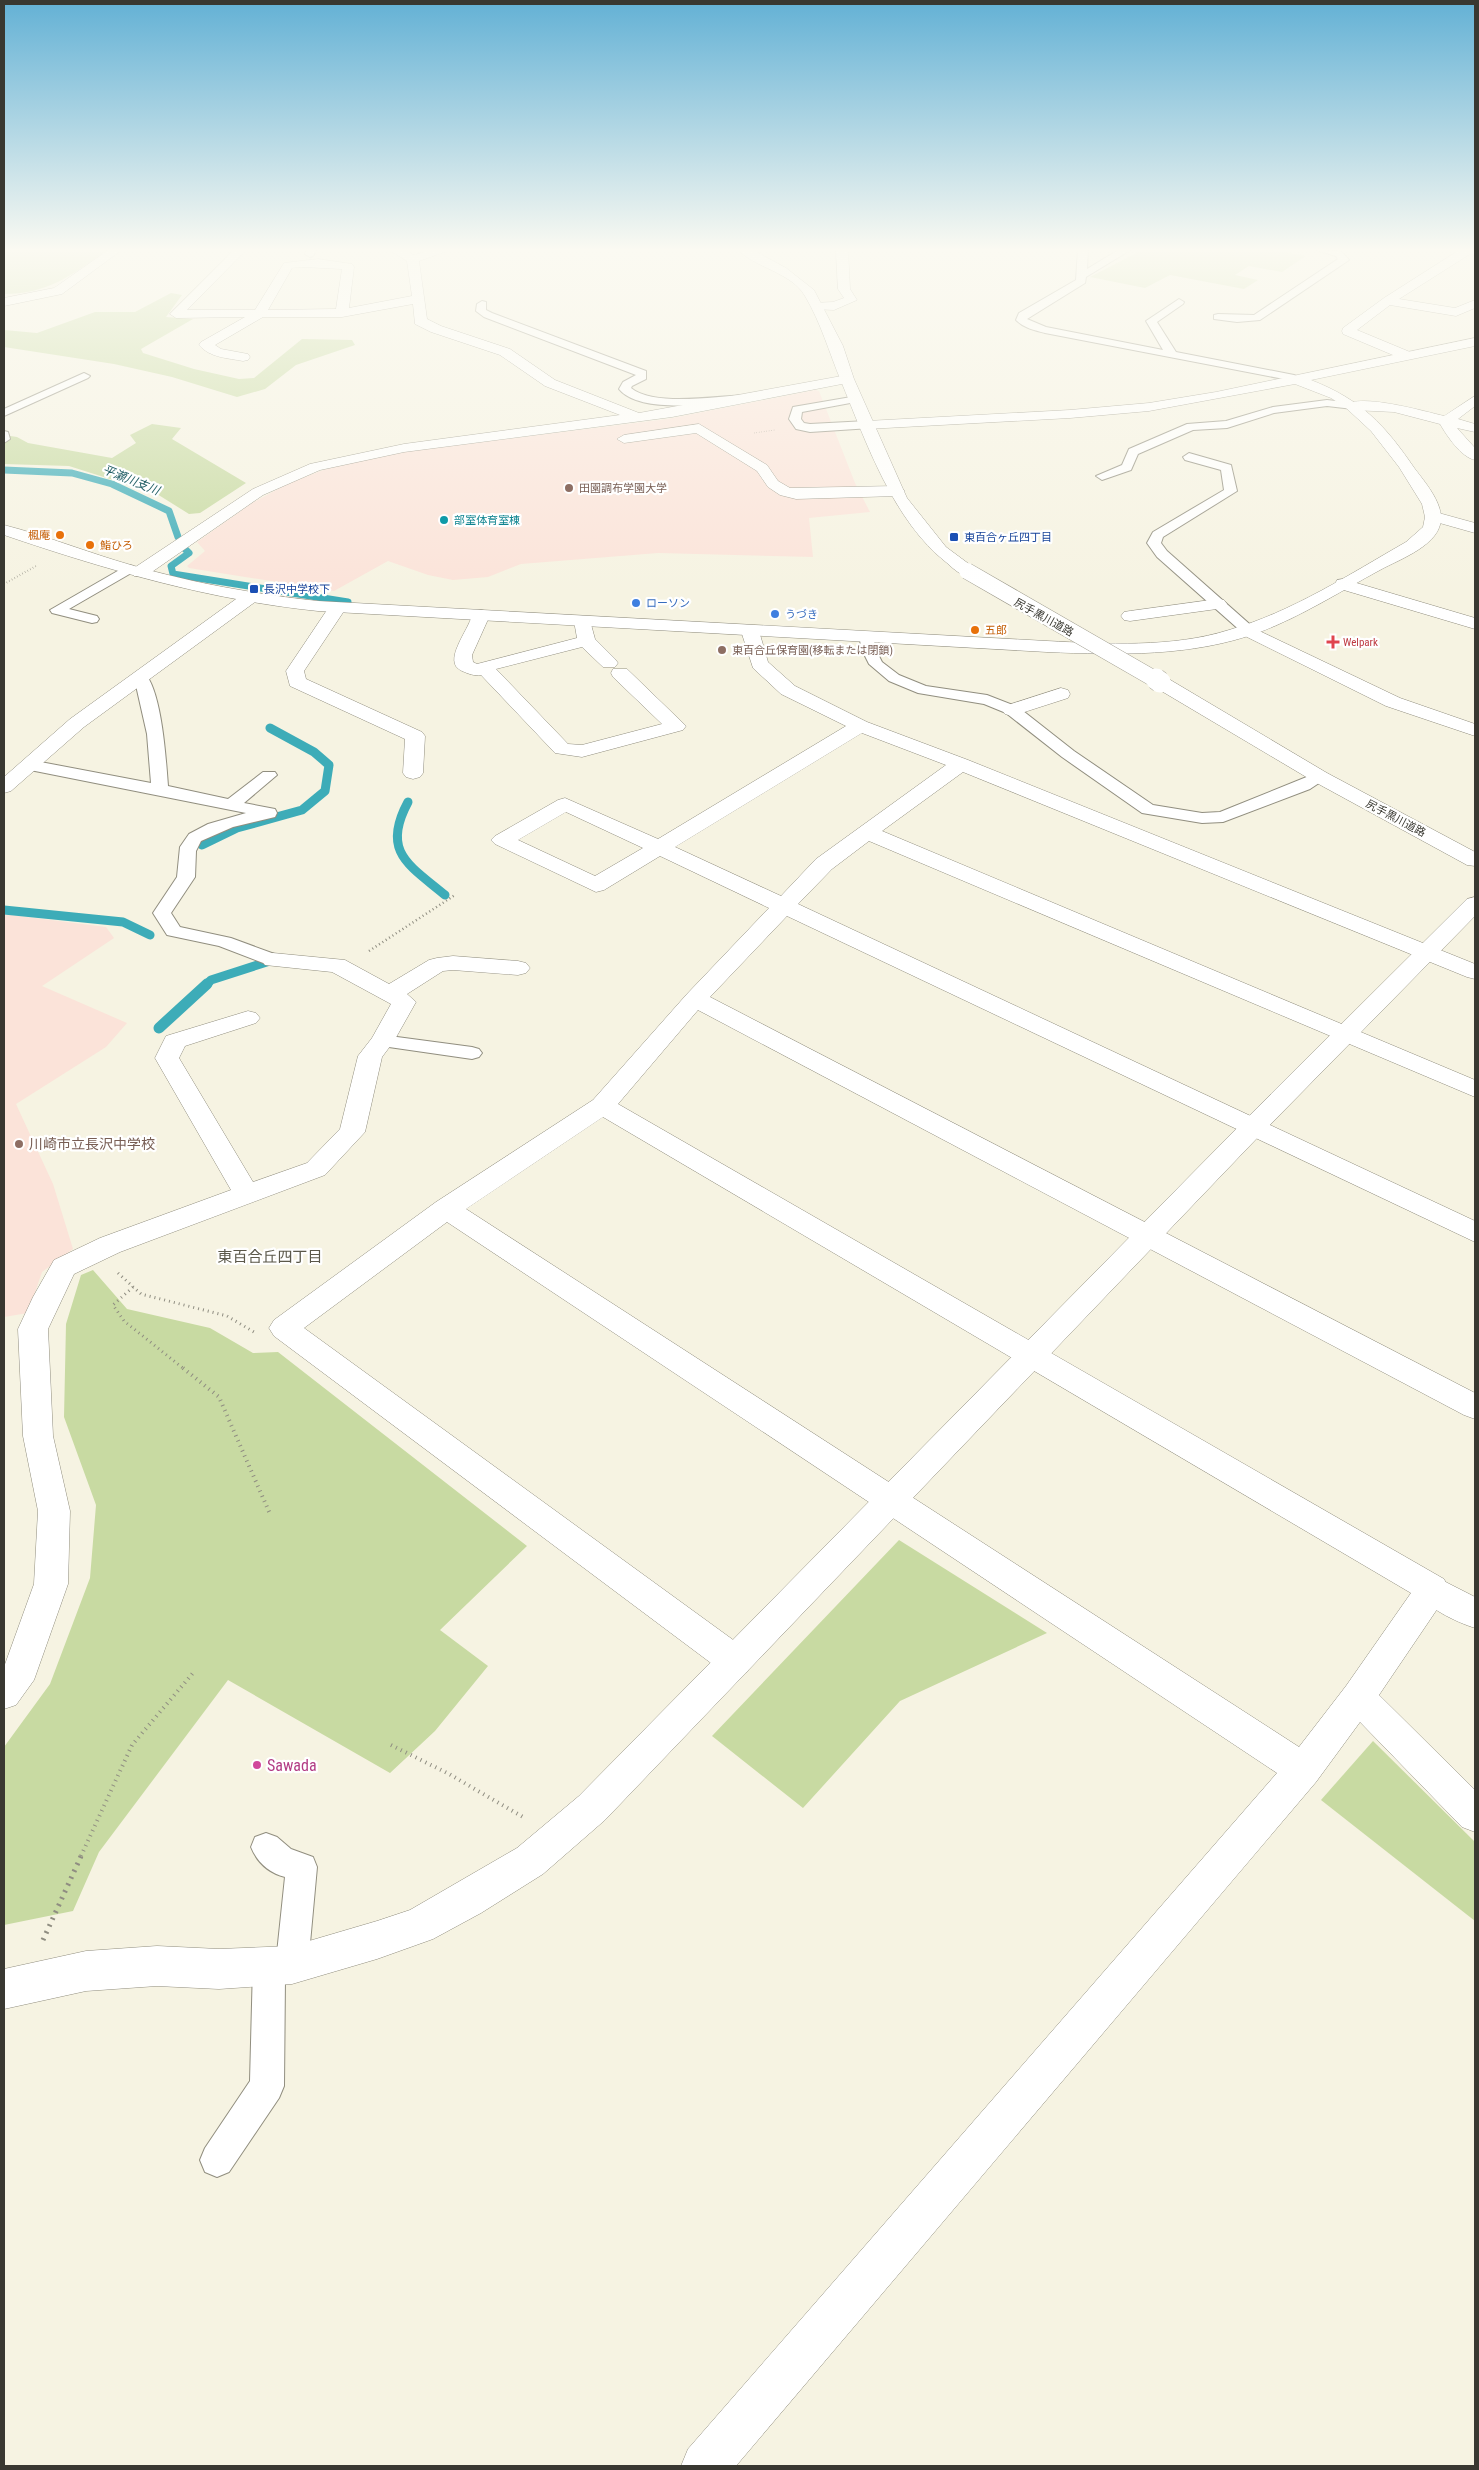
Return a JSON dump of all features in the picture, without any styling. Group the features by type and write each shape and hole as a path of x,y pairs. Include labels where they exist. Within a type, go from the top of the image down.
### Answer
{"street":[{"path":"523,364 550,383 640,418"},
{"name":"尻手黒川道路","path":"842,364 896,491 940,550 967,571 1320,777 1475,860"},
{"path":"867,425 1070,414 1148,407 1216,396 1360,364"},
{"path":"4,530 134,570 249,598 337,608 1061,647 1136,648 1211,640 1249,631 1343,584 1412,547 1434,526 1435,517 1424,491 1379,431 1353,406 1339,396 1294,378"},
{"path":"134,570 258,492 315,467 345,459 404,448 640,418 847,379"},
{"path":"1446,421 1475,400"},
{"path":"1353,406 1394,408 1475,428"},
{"path":"1446,421 1453,433 1475,456"},
{"path":"607,439 699,428 762,468 773,484 785,492 796,494 896,491"},
{"path":"495,447 588,439"},
{"path":"741,472 762,468"},
{"path":"1435,517 1475,528"},
{"path":"1343,584 1475,624"},
{"path":"4,787 77,723 249,598"},
{"path":"1130,616 1218,604"},
{"path":"337,608 296,671 297,682 414,736 413,773"},
{"path":"481,615 463,655 464,665 476,670 486,669"},
{"path":"486,669 524,720 562,749 582,751 676,726 586,641 583,621"},
{"path":"750,631 759,664 788,690 860,726 961,764 1475,972"},
{"path":"1249,631 1393,702 1473,726"},
{"path":"486,669 484,667 586,641"},
{"path":"1012,710 1061,694"},
{"path":"860,726 658,847 596,885 502,840 565,804 658,847 1252,1128 1475,1232"},
{"path":"735,1661 284,1328 446,1209 602,1106 695,999 824,864 961,764"},
{"path":"868,833 1475,1089"},
{"path":"14,1986 86,1971 158,1966 219,1969 281,1965 419,1926 467,1900 530,1861 592,1808 1147,1235 1475,904"},
{"path":"4,1694 22,1669 51,1584 54,1511 38,1436 33,1365 33,1329 47,1297 64,1267 110,1245 246,1193 316,1169 352,1132 370,1056 382,1041 404,1002 337,965 273,960"},
{"path":"390,994 437,965 453,964 518,968"},
{"path":"695,999 1475,1407"},
{"path":"195,1010 208,1031"},
{"path":"246,1193 167,1058 175,1041 248,1018"},
{"path":"602,1106 1475,1614"},
{"path":"446,1209 1303,1770"},
{"path":"705,2466 1303,1770 1358,1697 1432,1589"},
{"path":"1358,1697 1475,1815"}],"lane":[{"path":"619,364 642,373 642,377 627,384 625,389 628,394 637,398 652,401 748,398"},
{"path":"1224,364 1294,378"},
{"path":"4,413 84,376"},
{"path":"857,399 797,409 795,419 800,426 867,425"},
{"path":"1102,476 1127,467 1133,452 1191,427 1227,424 1273,410 1327,403 1353,406"},
{"path":"818,405 824,427"},
{"path":"1189,457 1227,468 1231,491 1158,535 1154,542 1162,554 1249,631"},
{"path":"92,619 57,610 134,570"},
{"path":"867,638 868,648 876,664 894,678 923,690 987,700 1012,710 1060,748 1148,809 1202,818 1223,817 1320,777"},
{"path":"138,677 142,679 146,690 158,749 160,789"},
{"path":"30,765 160,789 269,813 245,818 206,832 191,841 188,848 187,876 162,913 174,931 224,942 273,960"},
{"path":"232,804 269,775"},
{"path":"382,1041 472,1053"},
{"path":"217,2160 267,2086 281,1965 302,1867 282,1862 266,1847"}],"path":[{"path":"716,439 800,426"},
{"path":"4,584 40,564"},
{"path":"343,967 455,895"},
{"path":"133,1287 113,1306 124,1322 219,1397 270,1514"},
{"path":"141,1294 227,1316 266,1340 284,1328"},
{"path":"14,1986 73,1872 132,1745 193,1673"},
{"path":"391,1745 449,1774 558,1838"}],"shaded area":[{"name":"田園調布学園大学","path":"815,390 819,391 855,483 870,512 809,518 813,557 658,553 521,564 488,577 453,580 428,575 388,561 334,591 189,568 187,566 205,551 197,542 252,503 289,483 334,466 400,452 667,419"},
{"name":"川崎市立長沢中学校","path":"4,914 106,927 114,938 42,986 127,1023 106,1047 16,1104 53,1184 73,1249 42,1272 28,1313 4,1317"}],"green space":[{"path":"115,364 179,364 239,379 254,378 271,364 298,364 265,389 237,397 172,377"},
{"path":"152,424 181,428 172,439 246,483 200,513 189,514 157,494 69,466 4,464 4,435 17,437 28,443 112,458 136,443 130,435"},
{"path":"93,1270 127,1309 210,1328 253,1353 278,1352 527,1546 440,1630 488,1666 435,1731 390,1773 228,1680 99,1852 73,1911 4,1925 4,1747 50,1684 90,1578 96,1505 64,1417 66,1324 81,1275"},
{"path":"899,1540 1047,1633 900,1701 803,1808 712,1736"},
{"path":"1373,1741 1475,1842 1475,1921 1321,1800"}],"waterway":[{"name":"平瀬川支川","path":"4,470 72,473 112,484 169,511 178,537"},
{"path":"185,549 189,553 171,566 173,574 348,602 348,604"},
{"path":"202,845 237,828 302,810 325,791 329,765 314,752 270,728"},
{"path":"408,802 400,819 397,833 398,845 410,866 445,895"},
{"path":"4,910 123,922 150,935"},
{"path":"207,984 211,980 273,960"},
{"path":"159,1028 207,984"}],"place":[{"name":"田園調布学園大学","path":"569,488"},
{"name":"部室体育室棟","path":"444,520"},
{"name":"楓庵","path":"60,535"},
{"name":"東百合ヶ丘四丁目","path":"954,537"},
{"name":"鮨ひろ","path":"90,545"},
{"name":"長沢中学校下","path":"254,589"},
{"name":"ローソン","path":"636,603"},
{"name":"うづき","path":"775,614"},
{"name":"五郎","path":"975,630"},
{"name":"Welpark","path":"1333,642"},
{"name":"東百合丘保育園(移転または閉鎖)","path":"722,650"},
{"name":"川崎市立長沢中学校","path":"19,1144"},
{"name":"Sawada","path":"257,1765"}],"district":[{"name":"東百合丘四丁目","path":"270,1257"}]}
